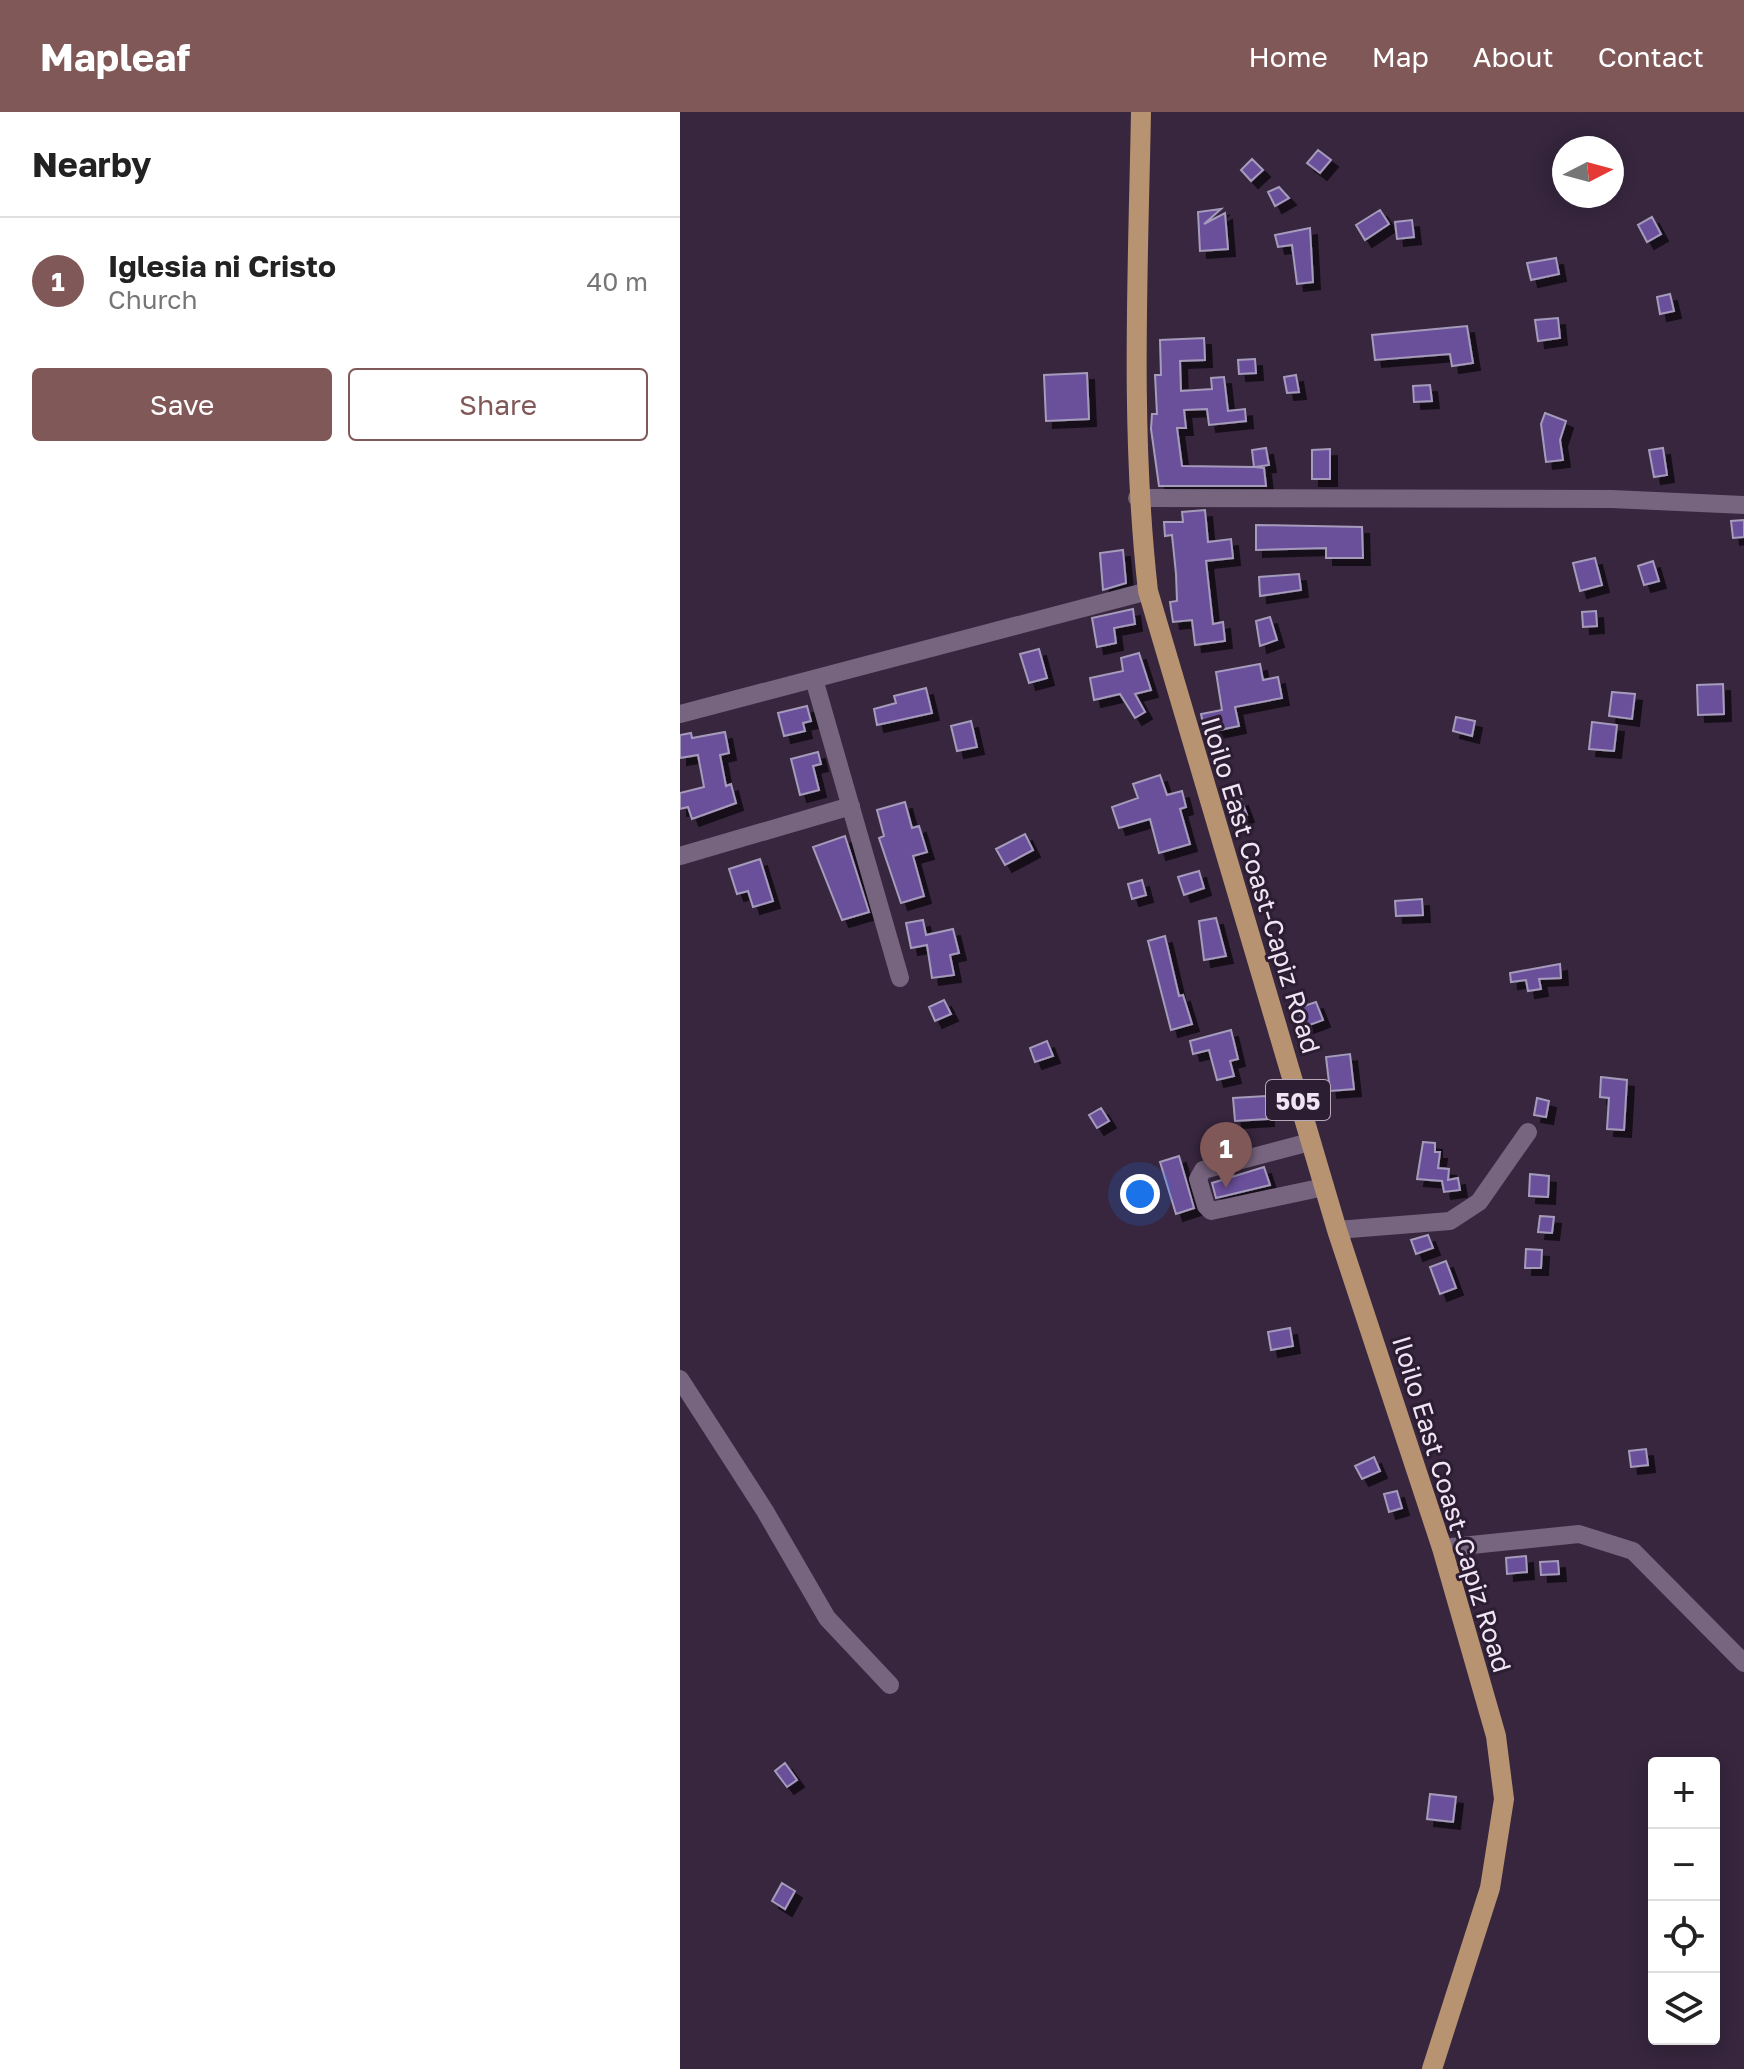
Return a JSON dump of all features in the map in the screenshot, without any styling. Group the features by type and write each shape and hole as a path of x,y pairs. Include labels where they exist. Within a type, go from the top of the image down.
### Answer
{"main road":[{"name":"Iloilo East Coast-Capiz Road","path":"1141,112 1135,383 1137,498 1148,591 1310,1142 1442,1548 1496,1736 1504,1799 1490,1888 1432,2069"}],"street":[{"path":"1137,498 1612,499 1744,505"},
{"path":"680,714 1148,591"},
{"path":"814,679 900,978"},
{"path":"680,856 851,806"},
{"path":"1337,1230 1450,1221 1479,1202 1528,1132"},
{"path":"1310,1142 1203,1170 1198,1179 1206,1206 1211,1211 1324,1187"},
{"path":"680,1379 765,1511 827,1618 890,1685"},
{"path":"1442,1548 1579,1534 1633,1551 1744,1663"}],"building":[{"path":"1318,150 1331,160 1320,173 1307,163"},
{"path":"1252,159 1263,170 1251,181 1241,170"},
{"path":"1279,187 1289,198 1275,206 1268,192"},
{"path":"1221,209 1204,224 1225,213 1228,249 1200,251 1198,212"},
{"path":"1380,210 1389,224 1365,240 1356,225"},
{"path":"1652,217 1661,234 1647,242 1638,225"},
{"path":"1412,220 1414,237 1397,239 1395,222"},
{"path":"1310,228 1313,282 1297,284 1292,245 1278,247 1275,235"},
{"path":"1556,258 1559,274 1531,280 1527,263"},
{"path":"1670,294 1674,311 1660,314 1657,297"},
{"path":"1558,318 1560,338 1538,341 1535,320"},
{"path":"1467,326 1473,363 1452,366 1450,354 1375,360 1372,335"},
{"path":"1204,338 1205,360 1180,361 1181,391 1212,389 1211,378 1224,377 1228,411 1245,409 1246,421 1209,425 1207,409 1184,410 1186,428 1177,428 1182,466 1254,467 1252,450 1266,448 1269,465 1255,467 1264,468 1266,486 1159,486 1151,429 1152,414 1157,414 1155,375 1161,375 1160,340"},
{"path":"1255,359 1256,373 1239,374 1238,360"},
{"path":"1087,373 1089,419 1046,421 1044,375"},
{"path":"1296,375 1299,392 1287,393 1284,377"},
{"path":"1430,385 1432,401 1414,402 1413,386"},
{"path":"1545,413 1566,421 1560,440 1563,460 1546,462 1541,424"},
{"path":"1663,448 1667,475 1654,477 1649,450"},
{"path":"1330,449 1330,479 1312,479 1312,450"},
{"path":"1205,510 1208,542 1231,539 1233,558 1206,561 1213,624 1223,622 1225,641 1195,645 1192,620 1173,622 1170,602 1177,601 1176,574 1172,535 1165,536 1164,522 1183,522 1182,512"},
{"path":"1744,520 1744,537 1733,538 1731,521"},
{"path":"1256,525 1362,527 1363,558 1326,558 1326,548 1256,550"},
{"path":"1123,550 1126,583 1103,590 1100,553"},
{"path":"1595,558 1602,585 1580,591 1573,563"},
{"path":"1653,561 1659,581 1644,585 1638,566"},
{"path":"1299,574 1301,590 1260,596 1259,577"},
{"path":"1133,609 1135,624 1114,628 1116,643 1097,647 1092,618"},
{"path":"1596,611 1597,626 1583,627 1582,612"},
{"path":"1270,617 1277,640 1260,646 1256,621"},
{"path":"1039,649 1047,678 1029,683 1020,654"},
{"path":"1139,653 1151,690 1135,694 1145,712 1135,718 1120,694 1094,700 1090,678 1123,671 1121,658"},
{"path":"1260,664 1263,680 1278,677 1282,698 1235,707 1239,726 1205,733 1201,714 1222,710 1216,672"},
{"path":"1723,684 1724,714 1698,715 1697,685"},
{"path":"926,688 932,713 877,725 874,709 896,703 894,696"},
{"path":"1612,692 1635,694 1632,719 1609,716"},
{"path":"807,706 811,721 803,723 805,731 784,736 778,713"},
{"path":"1456,717 1475,721 1472,736 1453,731"},
{"path":"971,721 977,747 957,751 951,726"},
{"path":"1592,722 1617,725 1614,751 1589,749"},
{"path":"725,732 729,753 720,755 726,786 731,784 736,803 692,819 688,807 680,809 680,793 704,787 698,755 680,758 680,735 691,733 692,738"},
{"path":"818,752 821,764 813,766 819,790 800,795 791,759"},
{"path":"1160,775 1167,795 1182,791 1186,807 1180,809 1190,844 1159,853 1150,819 1119,828 1112,807 1138,798 1133,784"},
{"path":"1241,799 1247,815 1236,819 1230,803"},
{"path":"905,802 912,828 919,826 927,852 913,856 924,896 901,903 879,838 884,836 877,810"},
{"path":"1025,834 1033,850 1005,865 996,849"},
{"path":"845,836 869,912 842,920 813,847"},
{"path":"760,859 773,901 753,907 748,891 737,894 729,869"},
{"path":"1199,871 1204,888 1184,895 1178,877"},
{"path":"1142,880 1146,895 1132,899 1128,884"},
{"path":"1422,899 1423,915 1396,916 1395,901"},
{"path":"1216,918 1226,956 1204,960 1199,921"},
{"path":"923,920 926,935 953,929 959,953 950,955 954,975 932,978 927,945 911,948 906,923"},
{"path":"1165,936 1179,996 1183,995 1192,1024 1171,1030 1148,941"},
{"path":"1560,964 1561,978 1539,979 1541,989 1528,991 1526,980 1511,982 1510,973"},
{"path":"944,1000 951,1014 935,1021 929,1007"},
{"path":"1316,1002 1323,1020 1304,1027 1298,1008"},
{"path":"1231,1030 1238,1059 1230,1061 1234,1076 1217,1080 1209,1050 1193,1054 1190,1041"},
{"path":"1047,1041 1053,1056 1035,1062 1030,1048"},
{"path":"1350,1054 1354,1089 1330,1091 1326,1057"},
{"path":"1601,1077 1627,1080 1624,1130 1607,1129 1609,1098 1600,1097"},
{"path":"1266,1096 1267,1119 1235,1121 1233,1098"},
{"path":"1537,1098 1549,1101 1546,1117 1534,1115"},
{"path":"1101,1108 1109,1121 1097,1128 1089,1115"},
{"path":"1423,1142 1435,1143 1435,1152 1440,1152 1438,1168 1449,1169 1448,1180 1458,1178 1460,1190 1444,1192 1442,1181 1417,1179"},
{"path":"1179,1156 1194,1208 1176,1214 1160,1162"},
{"path":"1264,1167 1270,1185 1216,1198 1212,1183"},
{"path":"1530,1174 1549,1176 1548,1197 1529,1196"},
{"path":"1540,1216 1554,1217 1552,1233 1538,1232"},
{"path":"1428,1235 1433,1248 1416,1254 1411,1240"},
{"path":"1526,1249 1542,1250 1541,1268 1525,1268"},
{"path":"1446,1261 1456,1288 1440,1294 1430,1267"},
{"path":"1290,1328 1293,1346 1271,1350 1268,1332"},
{"path":"1646,1449 1648,1465 1631,1467 1629,1451"},
{"path":"1374,1457 1380,1471 1362,1479 1355,1466"},
{"path":"1397,1491 1402,1508 1389,1512 1384,1494"},
{"path":"1526,1556 1527,1572 1507,1574 1506,1558"},
{"path":"1558,1561 1559,1574 1541,1575 1540,1562"},
{"path":"785,1763 797,1780 787,1787 775,1771"},
{"path":"1430,1794 1456,1797 1453,1822 1427,1819"},
{"path":"782,1883 795,1891 785,1909 772,1901"}],"place":[{"name":"Iglesia ni Cristo","path":"1226,1188"}]}
